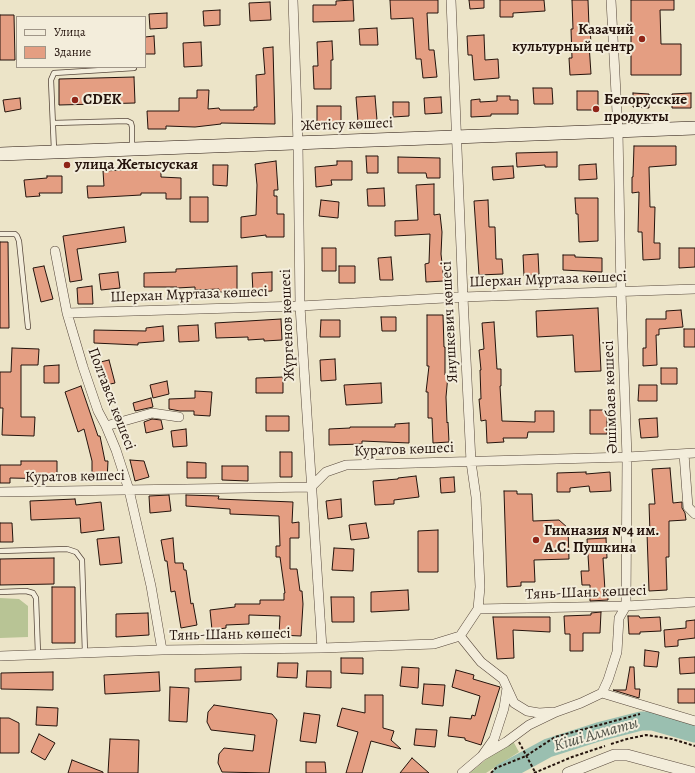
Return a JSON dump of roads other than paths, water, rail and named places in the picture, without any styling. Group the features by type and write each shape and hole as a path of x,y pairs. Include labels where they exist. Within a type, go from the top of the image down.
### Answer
{"main road":[{"name":"Жетісу көшесі","path":"0,154 695,128"}],"street":[{"name":"Жүргенов көшесі","path":"293,0 298,143 300,306 322,648"},
{"name":"Янушкевич көшесі","path":"451,0 471,462 476,497 480,587 478,610 460,636"},
{"name":"Әшімбаев көшесі","path":"602,693 617,652 619,618 626,606 627,458 621,292 618,131 611,0"},
{"name":"Полтавск көшесі","path":"55,251 67,313 84,373 98,411 116,450 129,490 151,586 162,650"},
{"name":"Шерхан Мұртаза көшесі","path":"67,313 300,306 463,297 695,289"},
{"path":"106,426 152,412 179,417"},
{"name":"Куратов көшесі","path":"0,492 311,487 326,472 346,465 627,458 695,453"},
{"path":"684,454 688,507 695,514"},
{"name":"Тянь-Шань көшесі","path":"478,610 626,606 695,602"},
{"path":"460,636 481,662 503,679 514,703 527,711 539,713 556,712"},
{"name":"Тянь-Шань көшесі","path":"0,656 162,650 322,648 434,644 460,636"},
{"path":"482,756 494,739 504,708 507,688"},
{"path":"462,773 482,756 506,742 529,725 602,693 695,721"},
{"path":"570,773 614,755 627,755 694,773"}],"lane":[{"path":"54,152 51,80 54,73 134,68"},
{"path":"52,123 127,121 131,123 132,127 132,149"},
{"path":"0,234 15,234 18,236 28,327"},
{"path":"0,551 67,550 76,552 82,560 85,653"},
{"path":"0,592 26,591 33,593 36,598 38,654"}],"waterway":[{"name":"Кіші Алматы","path":"502,773 548,748 598,732 641,721 653,721 695,733"}],"place":[{"name":"Казачий культурный центр","path":"642,39"},
{"name":"CDEK","path":"75,100"},
{"name":"Белорусские продукты","path":"596,109"},
{"name":"улица Жетысуская","path":"67,165"},
{"name":"Гимназия №4 им. А.С. Пушкина","path":"536,540"}]}
